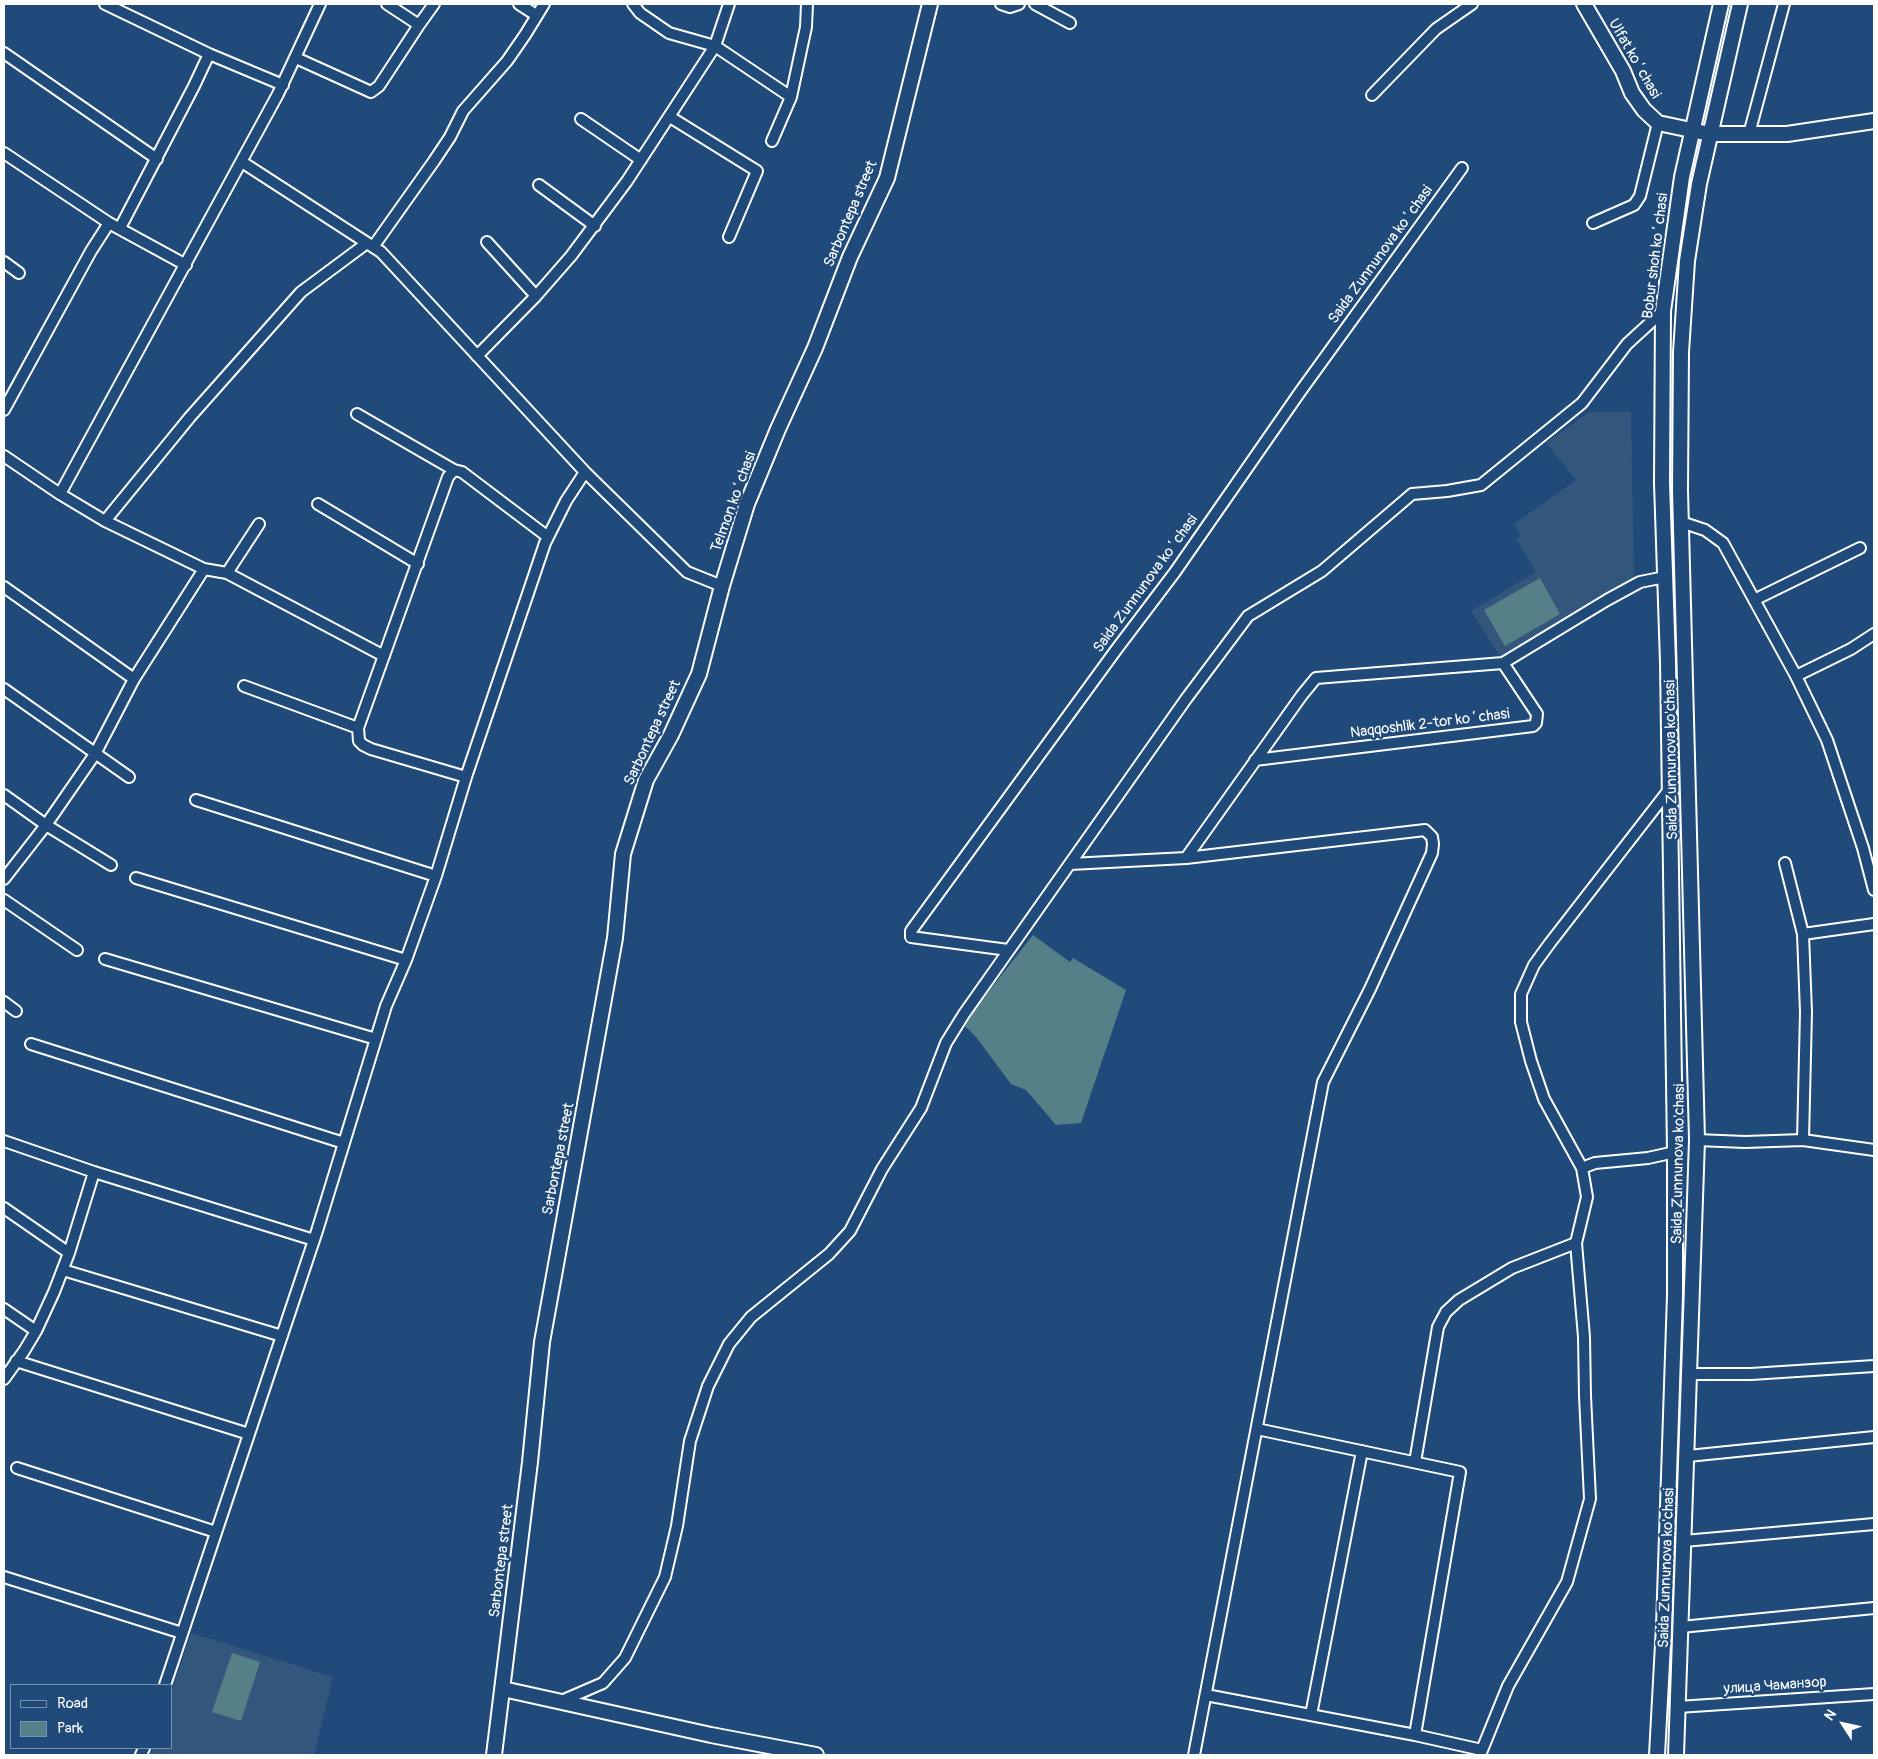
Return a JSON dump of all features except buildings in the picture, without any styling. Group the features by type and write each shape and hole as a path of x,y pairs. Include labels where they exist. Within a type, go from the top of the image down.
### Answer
{"main road":[{"name":"Sarbontepa street","path":"778,429 815,348 850,257 887,178 930,4"},
{"name":"Ulfat koʻchasi","path":"1584,4 1623,71 1632,93 1644,110 1658,122 1710,134 1786,134 1874,121"},
{"name":"Bobur shoh koʻchasi","path":"1665,577 1662,483 1663,311 1682,177 1721,4"},
{"name":"Bobur shoh koʻchasi","path":"1682,573 1681,362 1687,261 1699,184 1740,4"},
{"name":"Telmon koʻchasi","path":"722,586 747,504 778,429"},
{"name":"Saida Zunnunova ko'chasi","path":"1676,1755 1688,1456 1697,1140 1682,573"},
{"name":"Saida Zunnunova ko'chasi","path":"1657,1755 1664,1626 1675,1295 1675,1152 1668,791 1668,662 1665,577"},
{"name":"Sarbontepa street","path":"494,1755 530,1462 542,1342 615,938 623,854 646,780 671,735 699,674 722,586"},
{"path":"1668,662 1685,662"},
{"path":"503,1689 712,1735 816,1755"}],"street":[{"path":"105,4 208,54 283,85"},
{"path":"60,494 283,85 320,4"},
{"path":"387,4 419,25"},
{"path":"296,58 371,92 380,86 434,4"},
{"path":"519,4 536,15"},
{"path":"104,521 190,417 301,292 370,245 434,161 464,111 507,61 526,35 544,4"},
{"path":"633,4 640,13 669,33 714,46 791,97"},
{"path":"477,356 536,296 595,226 670,118 714,46 729,4"},
{"path":"772,141 791,97 806,27 807,4"},
{"path":"1001,4 1010,7 1019,4"},
{"path":"1034,4 1070,23"},
{"path":"1372,95 1436,29 1472,4"},
{"path":"1749,134 1784,4"},
{"path":"4,53 158,158"},
{"path":"120,228 158,158 208,54"},
{"path":"670,118 757,171 729,237"},
{"path":"581,119 641,160"},
{"path":"1593,223 1634,205 1640,196 1658,122"},
{"path":"4,153 110,223 186,265"},
{"path":"242,162 381,252 585,472 687,572 722,586"},
{"name":"Saida Zunnunova koʻchasi","path":"1008,950 911,937 911,931 1175,572 1300,392 1462,168"},
{"path":"538,186 595,226"},
{"path":"4,410 86,260 110,223"},
{"path":"487,242 536,296"},
{"path":"4,262 19,273"},
{"path":"558,1702 603,1683 625,1658 665,1577 677,1526 690,1441 708,1386 729,1344 751,1317 829,1254 850,1231 882,1169 921,1108 946,1043 964,1014 1186,699 1248,616 1322,571 1412,494 1447,491 1481,485 1582,404 1627,344 1663,311"},
{"path":"357,414 454,470 462,472 548,537"},
{"path":"4,456 104,521 204,569 227,573 384,656"},
{"path":"454,470 448,477 358,728 359,741 371,749 466,777"},
{"path":"165,1684 314,1240 386,1006 406,960 436,876 466,777 548,537 566,501 585,472"},
{"path":"318,504 418,564"},
{"path":"1681,522 1705,530 1723,543 1796,676 1827,740 1863,848 1874,890"},
{"path":"227,573 259,524"},
{"path":"1754,600 1860,548"},
{"path":"4,879 46,825 95,754 134,679 204,569"},
{"path":"1186,858 1316,678 1502,663 1606,600 1640,582 1665,577"},
{"path":"4,587 134,679"},
{"path":"1796,676 1851,649 1874,634"},
{"name":"Naqqoshlik 2-tor koʻchasi","path":"1255,760 1532,726 1536,723 1537,714 1502,663"},
{"path":"244,686 358,728"},
{"path":"4,689 130,777"},
{"path":"1206,1696 1415,1735 1481,1752 1508,1686 1567,1582 1590,1500 1584,1336 1576,1243 1587,1197 1582,1168 1544,1099 1530,1060 1521,1022 1521,994 1534,965 1668,791"},
{"path":"4,795 46,825 111,865"},
{"path":"196,800 436,876"},
{"path":"1070,864 1186,858 1425,830 1432,837 1433,844 1432,852 1370,989 1323,1082 1194,1755"},
{"path":"1863,848 1874,846"},
{"path":"1786,863 1803,934 1806,1021 1803,1140"},
{"path":"136,878 406,960"},
{"path":"4,900 77,950"},
{"path":"1803,934 1874,924"},
{"path":"105,959 376,1040"},
{"path":"4,1002 16,1011"},
{"path":"31,1044 344,1143"},
{"path":"1697,1140 1745,1142 1803,1140 1874,1150"},
{"path":"4,1141 94,1172 314,1240"},
{"path":"1582,1168 1595,1162 1648,1158 1675,1152"},
{"path":"4,1379 36,1331 63,1270 94,1172"},
{"path":"4,1208 69,1253"},
{"path":"1415,1462 1438,1327 1446,1312 1459,1300 1512,1268 1576,1243"},
{"path":"63,1270 282,1336"},
{"path":"4,1309 36,1331"},
{"path":"16,1362 249,1434"},
{"path":"1690,1374 1751,1374 1874,1366"},
{"path":"1257,1429 1460,1472 1415,1735"},
{"path":"1688,1456 1874,1437"},
{"path":"1311,1715 1362,1451"},
{"path":"17,1468 216,1532"},
{"path":"1684,1541 1874,1524"},
{"path":"4,1577 182,1633"},
{"path":"1681,1627 1874,1608"},
{"name":"улица Чаманзор","path":"1678,1707 1874,1694"}],"shaded area":[{"path":"1589,412 1631,412 1634,578 1501,658 1471,611 1536,572 1516,539 1521,536 1514,524 1576,480 1546,443"},
{"path":"191,1633 333,1677 314,1755 150,1755 153,1749 172,1749 172,1690"}],"green space":[{"path":"1540,578 1560,614 1505,646 1484,610"},
{"path":"1033,935 1070,962 1073,958 1126,990 1081,1123 1056,1125 1026,1090 1011,1084 976,1037 965,1026 975,1009"},
{"path":"232,1653 260,1662 241,1721 212,1712"}]}
